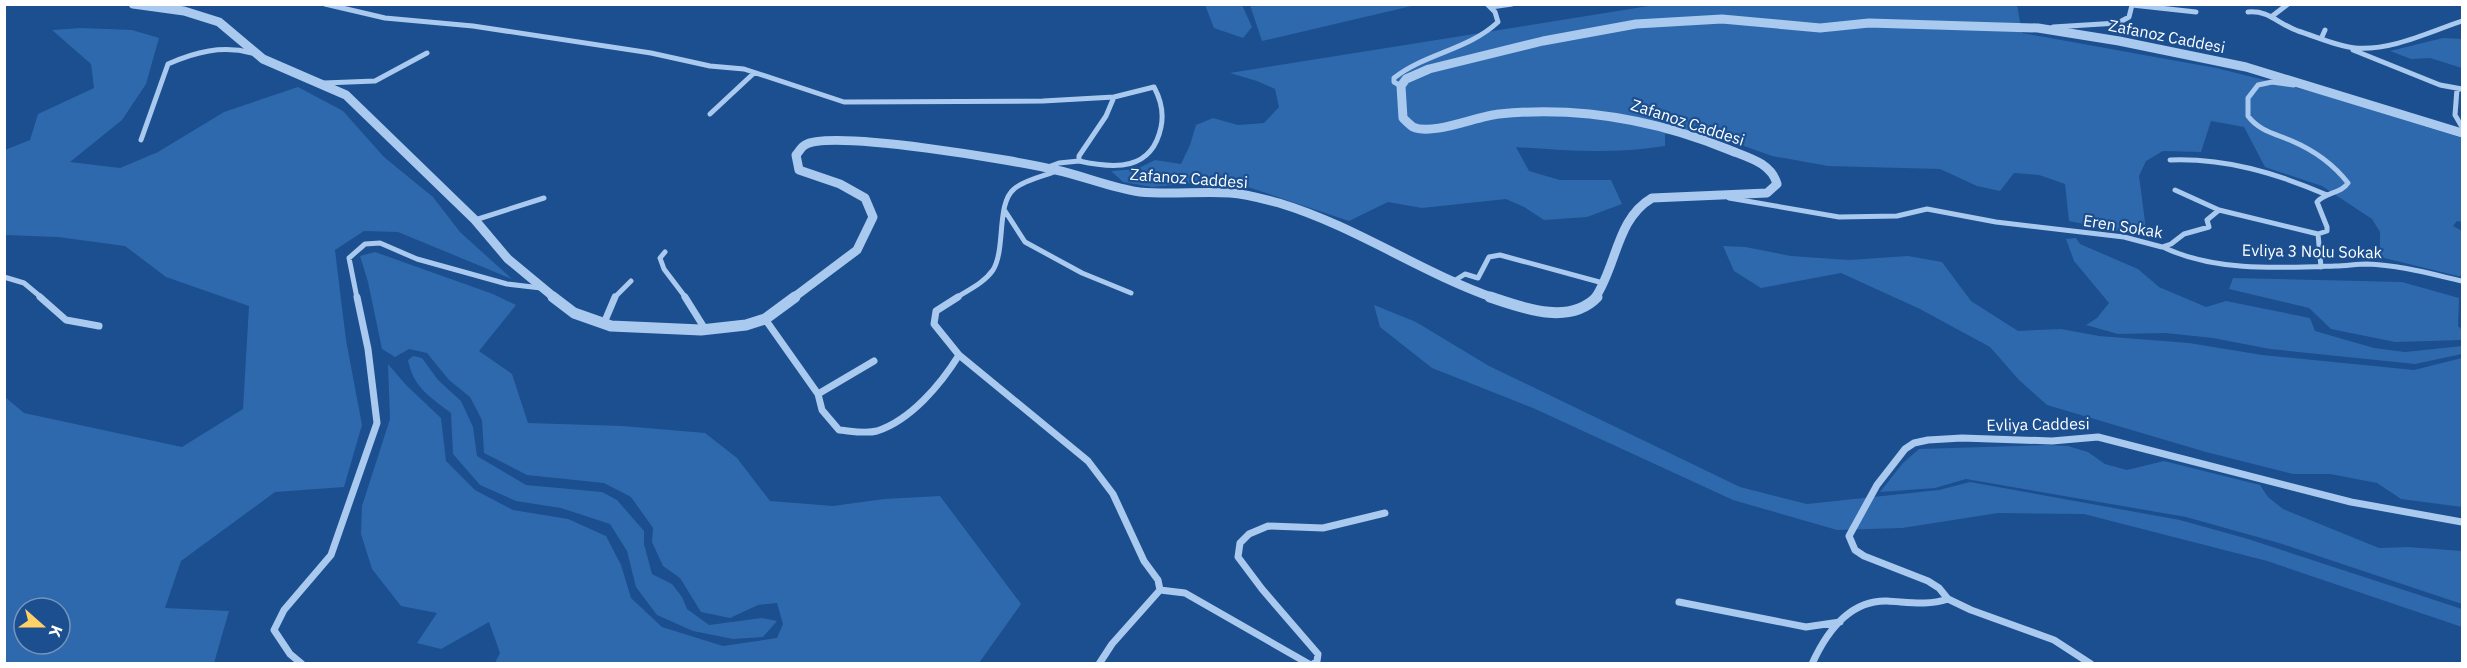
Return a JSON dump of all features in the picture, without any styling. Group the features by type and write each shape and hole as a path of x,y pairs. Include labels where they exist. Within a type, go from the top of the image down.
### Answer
{"street":[{"path":"133,4 184,11 219,22 259,55"},
{"path":"325,4 385,18 473,26 651,53 710,66 744,69 844,102 1043,101 1114,97 1154,87 1163,113 1161,137 1153,151 1139,162 1122,166 1099,166 1079,161 1047,167"},
{"path":"1401,86 1394,82 1394,78 1408,67 1476,37 1494,26 1497,18 1489,6 1512,4"},
{"path":"2038,28 2118,23 2129,17 2132,4 2182,7 2196,12"},
{"path":"2252,4 2286,27 2346,47 2440,85 2460,89 2455,115 2463,127"},
{"path":"2271,18 2288,4"},
{"path":"2248,12 2261,11"},
{"name":"Zafanoz Caddesi","path":"765,319 857,250 873,217 865,198 840,184 799,170 796,155 806,144 827,140 874,143 1047,167 1141,192 1246,195 1325,219 1454,281 1510,303 1560,312 1585,308 1593,303 1604,283 1632,214 1646,202 1652,198 1767,193 1777,184 1775,176 1764,164 1708,141 1620,116 1570,111 1528,112 1497,114 1436,128 1413,127 1403,118 1401,86 1406,79 1429,69 1543,41 1636,24 1722,19 1820,28 1869,23 2038,28 2119,41 2238,65 2407,118 2463,133"},
{"path":"2346,47 2386,46 2463,21"},
{"path":"2321,39 2325,30"},
{"path":"141,140 168,64 192,54 242,49 346,95 476,220 508,259 540,288 574,313 611,327 705,330 746,325 765,319 818,394 822,410 839,430 859,432 880,430 927,397 959,355"},
{"path":"318,83 375,81 428,53"},
{"path":"710,114 754,73"},
{"path":"2175,190 2219,210 2318,234 2327,231 2317,202 2321,197 2345,188 2348,183 2343,176 2316,155 2297,143 2257,126 2248,116 2248,98 2262,83 2312,87"},
{"path":"1079,161 1079,156 1106,116 1114,97"},
{"path":"2170,160 2212,159 2275,174 2327,195"},
{"path":"1060,170 1015,188 1006,198 1002,235 994,268 984,280 936,311 934,324 959,355 1088,461 1113,494 1143,561 1158,580 1160,590 1149,607 1107,647 1099,663"},
{"name":"Eren Sokak","path":"1723,196 1839,217 1897,216 1927,209 2006,223 2124,237 2162,247 2168,247 2187,233 2206,230 2209,227 2207,220 2219,210"},
{"path":"476,220 544,198"},
{"path":"1005,211 1024,242 1082,273 1131,293"},
{"path":"2318,234 2321,267"},
{"path":"302,663 290,654 274,630 284,610 331,555 377,423 368,350 349,258 365,244 380,243 417,259 507,284 540,288"},
{"name":"Evliya 3 Nolu Sokak","path":"2162,247 2189,257 2232,263 2321,267 2364,264 2387,266 2463,282"},
{"path":"665,252 660,258 663,269 685,297 705,330"},
{"path":"1454,281 1465,274 1478,278 1489,257 1500,255 1604,283"},
{"path":"4,277 14,278 32,287 67,321 99,326"},
{"path":"604,324 615,297 631,281"},
{"path":"818,394 874,361"},
{"name":"Evliya Caddesi","path":"1948,599 1940,588 1928,581 1864,556 1855,550 1849,536 1867,500 1902,452 1914,443 1949,438 2055,441 2098,436 2351,502 2463,522"},
{"path":"1160,590 1185,593 1311,663 1317,662 1318,654 1262,589 1238,557 1240,543 1249,534 1268,526 1323,528 1385,513"},
{"path":"1812,663 1820,645 1857,606 1870,603 1937,604 1948,599 2054,640 2091,663"},
{"path":"1679,602 1806,627 1841,622"}],"shaded area":[{"path":"1205,5 1242,5 1252,27 1243,38 1214,28"},
{"path":"1250,5 1416,5 1262,41"},
{"path":"1655,5 2017,5 2022,33 2216,68 2317,93 2462,138 2462,222 2457,221 2453,226 2462,231 2462,277 2380,257 2380,232 2372,219 2322,186 2265,167 2244,127 2211,121 2201,152 2163,151 2146,161 2139,176 2147,237 2069,221 2065,184 2039,175 2014,173 2000,191 1977,186 1940,169 1828,166 1772,156 1705,132 1665,134 1665,146 1628,150 1572,151 1516,147 1529,171 1560,180 1611,180 1622,204 1587,217 1544,220 1506,199 1422,208 1388,202 1349,221 1239,184 1193,183 1152,187 1123,182 1111,171 1137,169 1155,160 1181,164 1196,125 1213,118 1238,125 1264,123 1279,107 1275,89 1230,73"},
{"path":"81,28 132,30 159,38 146,84 122,120 70,162 120,168 158,152 224,112 298,87 343,111 384,157 433,197 460,232 512,279 398,232 364,231 335,250 346,340 362,425 344,487 275,492 181,561 165,608 229,611 214,663 5,663 5,397 24,413 182,447 243,409 249,306 166,277 125,246 58,237 5,235 5,150 30,140 38,114 94,88 91,64 52,30"},
{"path":"2443,38 2462,39 2462,68 2430,58 2411,59 2390,51"},
{"path":"2076,238 2080,244 2138,269 2159,287 2206,307 2226,301 2310,318 2315,331 2374,348 2405,352 2462,346 2462,354 2415,364 2270,349 2213,338 2165,333 2118,334 2086,325 2097,318 2109,303 2074,261 2066,239"},
{"path":"1723,246 1745,247 1791,256 1849,260 1908,256 1942,262 1971,301 2018,331 2061,329 2099,336 2189,343 2262,355 2414,370 2462,358 2462,507 2401,499 2377,483 2330,474 2293,474 2206,452 2047,405 2019,380 1990,347 1920,309 1841,273 1761,288 1734,271"},
{"path":"375,252 493,294 516,305 479,351 512,374 528,423 623,426 705,433 737,458 770,501 833,506 884,499 940,496 1021,604 979,663 495,663 500,653 489,622 441,649 417,643 437,613 401,606 372,569 361,534 362,506 390,419 388,364 406,385 441,418 446,461 475,490 513,510 568,519 606,536 621,565 631,598 662,627 723,646 777,638 783,624 777,603 758,605 730,618 701,612 680,578 663,566 652,542 653,528 631,497 604,483 527,475 484,453 482,420 470,397 449,380 427,353 409,349 395,357 382,349 360,256"},
{"path":"2233,278 2402,282 2459,298 2458,326 2462,330 2462,340 2395,342 2331,329 2309,308 2229,289"},
{"path":"1374,305 1416,322 1489,366 1740,487 1807,504 1939,490 1970,482 2180,520 2248,539 2462,609 2462,627 2267,561 2084,514 1998,513 1902,528 1837,530 1733,500 1533,408 1432,368 1380,327"},
{"path":"413,356 422,358 438,380 461,401 473,427 477,456 526,485 602,492 617,500 644,531 644,544 652,574 672,584 682,597 687,609 709,625 762,618 777,621 763,637 733,639 693,631 657,615 636,587 627,551 610,524 561,508 516,501 480,485 453,454 451,413 418,384 408,360"},
{"path":"2068,446 2088,452 2105,464 2127,470 2164,461 2260,485 2268,497 2283,509 2379,548 2408,547 2462,551 2462,604 2279,543 2186,517 1966,479 1935,488 1880,492 1903,463 1919,449"}]}
